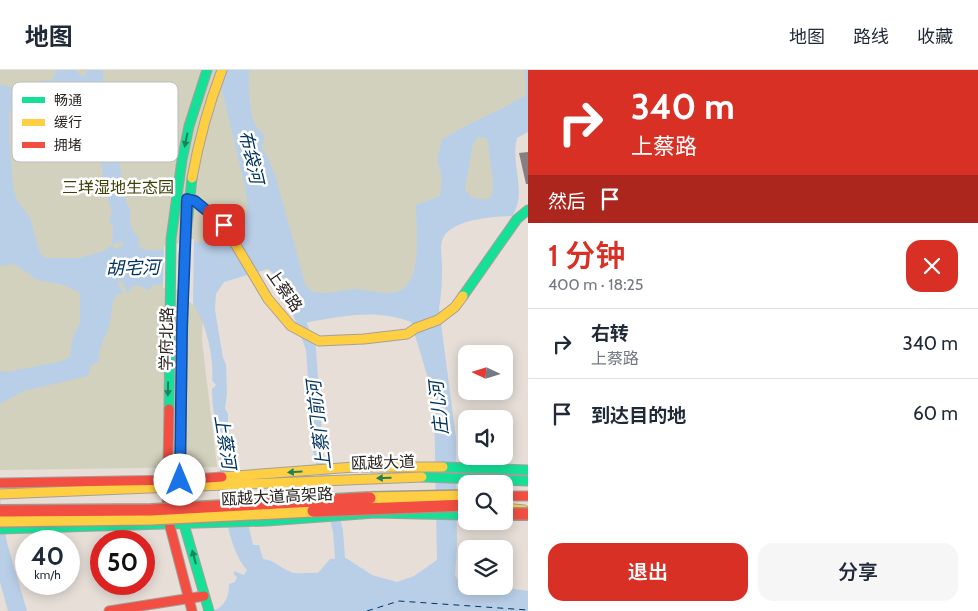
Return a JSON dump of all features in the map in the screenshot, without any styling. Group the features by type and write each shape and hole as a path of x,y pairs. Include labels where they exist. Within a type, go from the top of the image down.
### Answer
{"main road":[{"name":"学府北路","path":"190,606 168,520 166,483 171,239 182,160 199,93 207,70"},
{"name":"学府北路","path":"207,603 184,519 181,483 184,238 187,199 195,152 211,97 222,70"},
{"name":"上蔡路","path":"187,199 195,201 224,225 268,299 291,326 319,341 364,339 407,334 416,328 438,320 455,307 517,219 528,210"},
{"path":"181,483 354,467 431,472"},
{"path":"455,472 528,470"},
{"name":"瓯越大道","path":"2,489 112,490 166,483 214,485 316,481 431,472 455,472 528,481"},
{"path":"2,489 166,483"},
{"name":"瓯越大道高架路","path":"4,520 338,499 458,496"},
{"path":"513,496 528,496"},
{"path":"184,519 217,513 313,505 404,501 431,508"},
{"name":"瓯越大道高架路","path":"4,520 150,519 427,504 458,509"},
{"path":"0,529 4,520 184,519 267,521 431,508 458,510"},
{"path":"513,508 527,511"},
{"path":"513,514 527,511"},
{"path":"109,611 190,606 207,603"}],"green space":[{"name":"三垟湿地生态园","path":"0,70 528,70 528,109 507,128 503,200 433,229 433,298 309,314 286,261 204,267 202,341 217,467 0,470"}],"water":[{"path":"56,70 76,70 81,76 85,75 87,70 102,70 104,82 37,82 41,80 49,81 53,79"},
{"path":"212,70 250,70 250,104 253,118 256,126 264,135 262,148 276,178 305,284 311,291 317,293 356,289 391,293 402,290 409,282 414,270 417,242 416,205 440,196 442,178 437,160 442,140 526,95 525,70 528,70 528,132 517,138 515,148 519,189 517,207 512,216 472,221 453,228 446,234 441,244 442,281 439,308 456,438 457,547 455,575 458,580 458,595 513,595 513,589 528,591 528,611 212,611 220,607 225,601 229,584 235,582 237,577 234,575 234,571 244,575 247,570 235,550 225,511 220,470 220,450 212,397 212,389 216,385 212,380 211,355 204,326 191,301 172,286 157,285 147,290 140,286 131,286 131,291 126,292 123,282 117,281 123,293 116,295 114,299 109,326 100,350 99,361 91,366 88,376 24,391 0,404 0,371 7,372 62,361 70,357 72,340 80,322 80,293 64,285 38,280 14,264 0,266 0,85 12,87 9,132 13,187 17,201 30,217 40,253 46,258 79,258 103,251 112,245 115,249 122,246 124,242 112,244 113,228 109,219 112,212 104,184 101,162 119,162 127,204 131,211 131,226 134,233 139,237 139,247 160,251 196,242 219,245 235,236 248,210 246,192 220,81","holes":["478,137 487,138 493,182 492,196 485,200 471,197 465,189 473,144","268,269 282,281 303,323 357,315 384,315 411,322 434,398 437,560 414,576 397,582 372,575 346,558 330,559 318,573 294,573 263,559 259,545 253,545 234,467 234,453 228,414 225,408 227,394 226,364 223,358 215,310 216,294 224,282"]},
{"path":"0,499 7,543 15,570 15,595 22,595 27,611 8,611 0,582"}],"pier":[{"path":"186,239 194,239 193,305 178,290 163,288 164,246 174,245"}],"building":[{"path":"528,152 528,184 526,184 519,153"}],"waterway":[{"name":"上蔡门前河","path":"293,300 311,349 318,451 338,531 341,572"}],"ferry route":[{"path":"367,611 399,601 528,610"}],"traffic: fast":[{"path":"169,409 171,239 182,160 189,126 207,70"},
{"path":"192,178 184,254 180,481 185,528 209,611"},
{"path":"463,296 517,219 528,210"},
{"path":"443,467 528,470"},
{"path":"422,477 528,481"},
{"path":"0,529 267,521 375,513 458,515"}],"traffic: slow":[{"path":"192,178 204,123 222,70"},
{"path":"187,199 195,201 224,225 268,299 291,326 319,341 364,339 407,334 416,328 438,320 455,307 463,296"},
{"path":"222,477 354,467 443,467"},
{"path":"0,494 422,477"},
{"path":"370,498 458,496"},
{"path":"513,509 524,510"},
{"path":"0,521 150,519 313,511"}],"traffic: jam":[{"path":"169,409 167,515 192,611"},
{"path":"0,483 180,480 222,477"},
{"path":"513,496 528,496"},
{"path":"0,511 151,510 370,498"},
{"path":"313,511 458,505"},
{"path":"513,514 528,514"},
{"path":"109,611 204,596"}],"route":[{"path":"180,480 184,238 187,199 195,201 224,225"}],"water label":[{"name":"布袋河","path":"251,157"},
{"name":"胡宅河","path":"133,268"},
{"name":"庄儿河","path":"439,408"},
{"name":"上蔡河","path":"225,442"}]}
